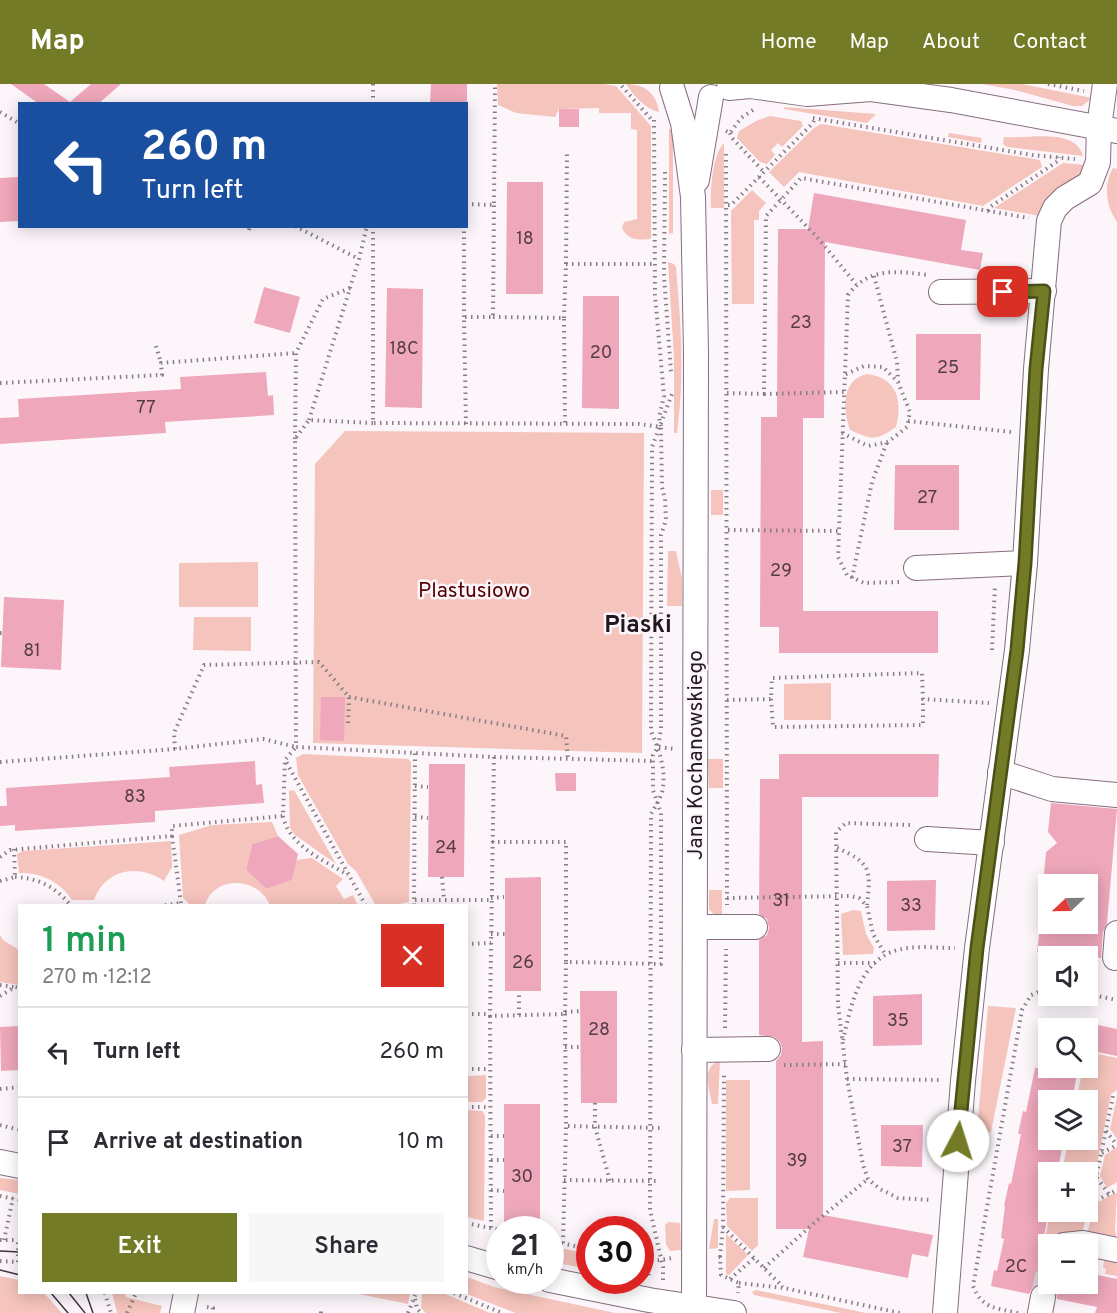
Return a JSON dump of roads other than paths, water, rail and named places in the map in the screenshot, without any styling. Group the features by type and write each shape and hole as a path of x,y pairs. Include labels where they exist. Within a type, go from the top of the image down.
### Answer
{"street":[{"path":"945,1313 963,1081 977,948 1012,694 1025,563 1049,221 1055,208 1065,198 1090,183 1108,129 1106,84"},
{"path":"670,86 690,97 724,89 750,87 807,94 864,87 951,100 1108,129"},
{"name":"Jana Kochanowskiego","path":"670,86 683,123 693,197 696,353 694,1309"},
{"name":"Jana Kochanowskiego","path":"693,197 724,89"},
{"path":"941,292 1044,291"},
{"path":"916,568 1025,563"},
{"path":"1000,772 1052,789 1117,795"},
{"path":"927,839 992,843"},
{"path":"694,927 755,927"},
{"path":"1115,958 1117,933"},
{"path":"694,1050 724,1050 772,1057"},
{"path":"0,1162 18,1166"},
{"path":"1098,1247 1117,1250"},
{"path":"468,1259 486,1264"},
{"path":"564,1283 694,1309 734,1313"},
{"path":"182,1313 186,1294"}],"tram line":[{"path":"0,1251 18,1252"},
{"path":"0,1270 18,1274"},
{"path":"52,1294 68,1313"},
{"path":"70,1294 85,1313"},
{"path":"86,1294 93,1313"}],"district":[{"name":"Piaski","path":"638,624"}],"park label":[{"name":"Plastusiowo","path":"474,590"}]}
